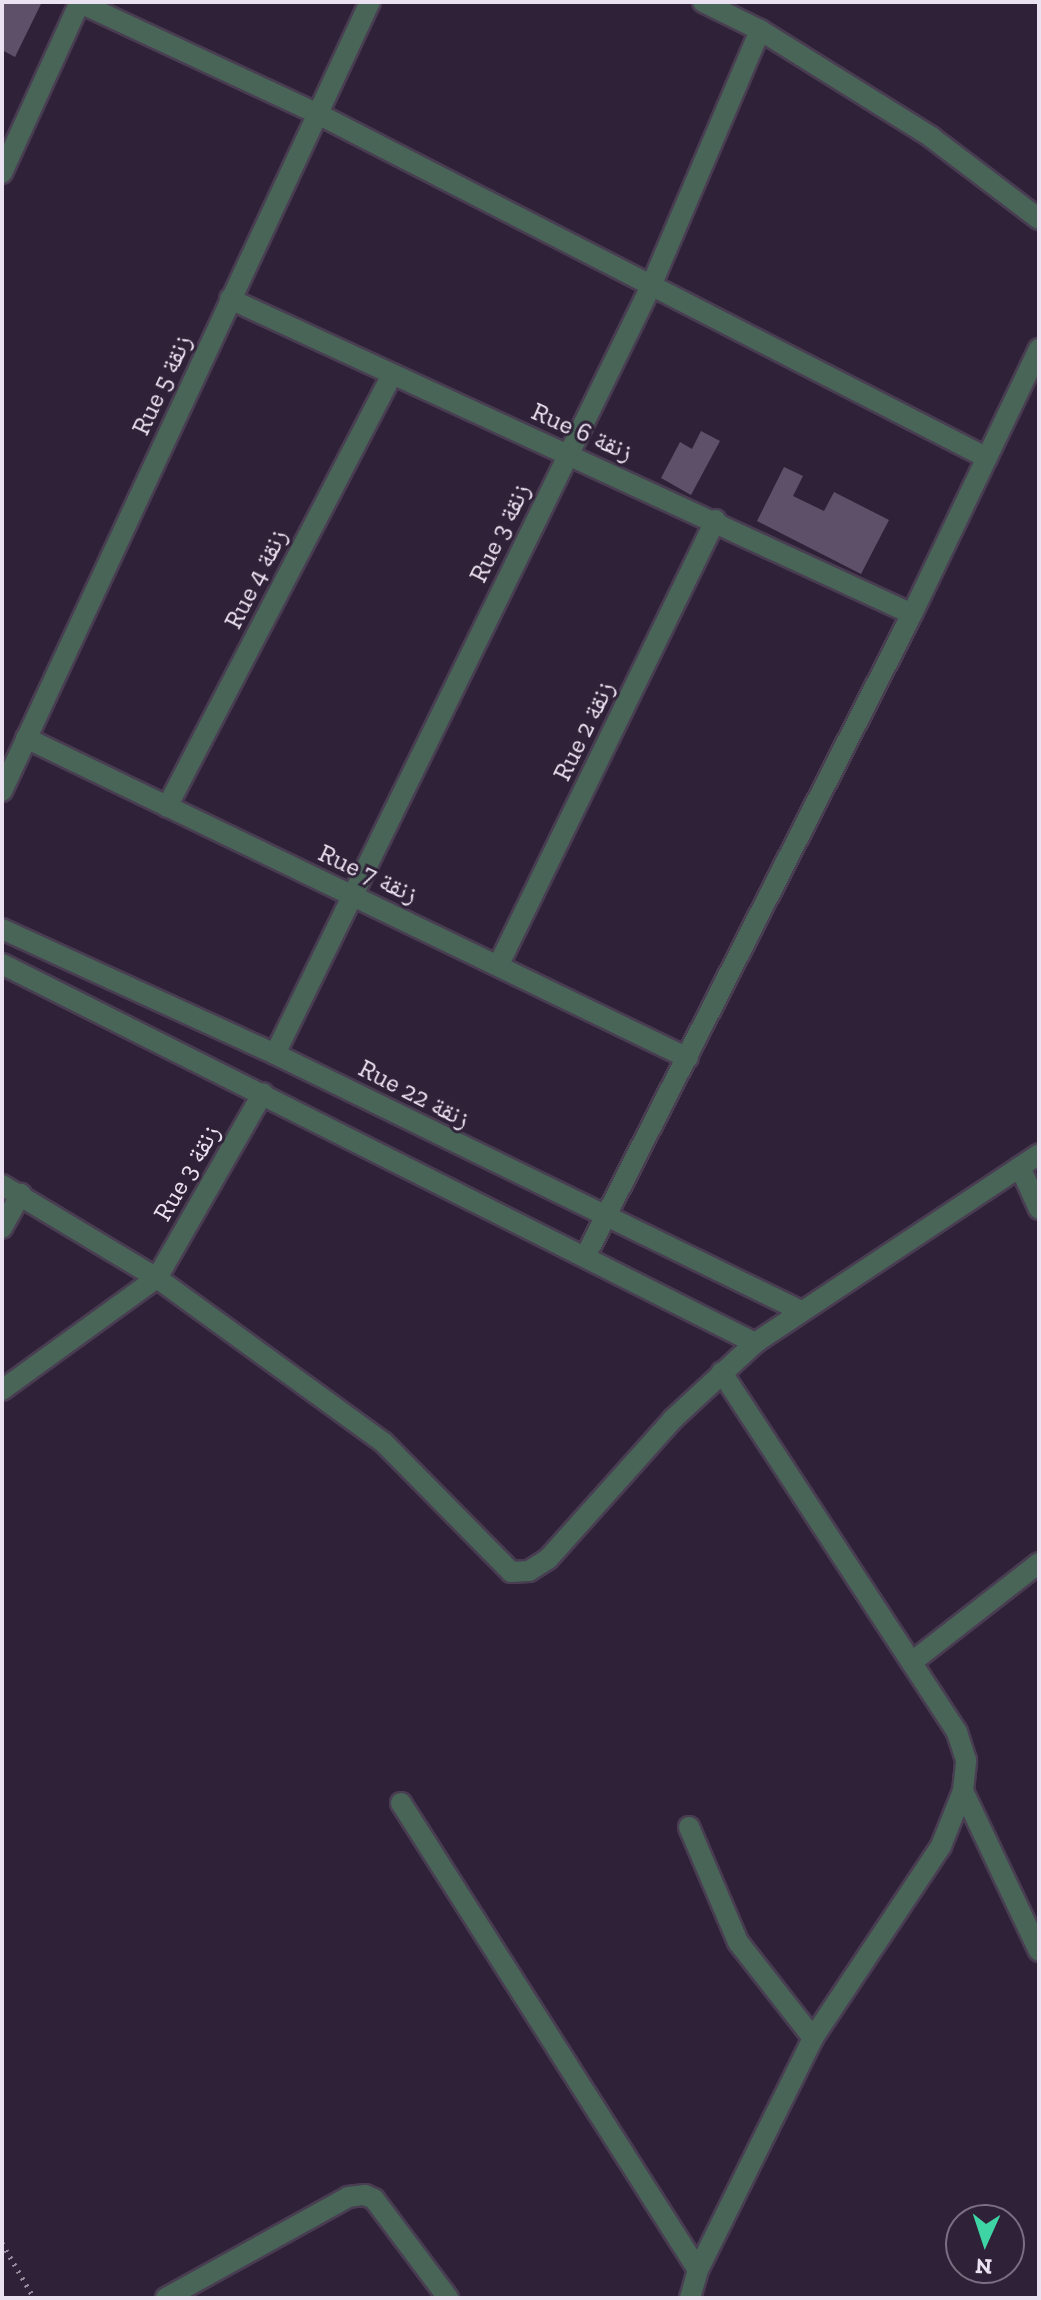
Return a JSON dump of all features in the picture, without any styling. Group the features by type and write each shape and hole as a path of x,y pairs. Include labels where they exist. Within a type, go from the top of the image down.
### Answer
{"street":[{"path":"2,173 79,2 318,114 987,458"},
{"name":"Rue 5 زنقة","path":"2,791 370,2"},
{"path":"703,2 760,30 931,137 1039,219"},
{"name":"Rue 3 زنقة","path":"275,1054 651,286 760,30"},
{"name":"Rue 6 زنقة","path":"230,299 716,520 912,614"},
{"path":"586,1255 608,1220 912,614 1039,349"},
{"name":"Rue 4 زنقة","path":"167,807 392,374"},
{"name":"Rue 2 زنقة","path":"499,964 716,520"},
{"name":"Rue 7 زنقة","path":"26,738 688,1058"},
{"name":"Rue 22 زنقة","path":"2,929 275,1054 608,1220 801,1311"},
{"path":"2,964 586,1255 755,1343"},
{"name":"Rue 3 زنقة","path":"157,1278 263,1093"},
{"path":"2,1228 11,1189 157,1278 383,1442 511,1572 529,1571 548,1559 721,1372 755,1343 1039,1154"},
{"path":"1020,1167 1039,1209"},
{"path":"2,1390 157,1278"},
{"path":"690,2298 698,2270 813,2038 941,1846 963,1791 966,1760 957,1732 721,1372"},
{"path":"912,1662 1039,1563"},
{"path":"963,1791 1039,1951"},
{"path":"401,1803 698,2270"},
{"path":"689,1827 738,1942 813,2038"},
{"path":"166,2298 348,2197 365,2195 374,2199 448,2298"}],"path":[{"path":"2,2243 34,2298"}],"building":[{"path":"2,2 41,4 15,57 2,50"},
{"path":"701,431 720,441 691,495 661,478 680,442 692,449"},
{"path":"784,467 803,476 793,496 824,511 834,492 889,520 861,574 757,521"}]}
